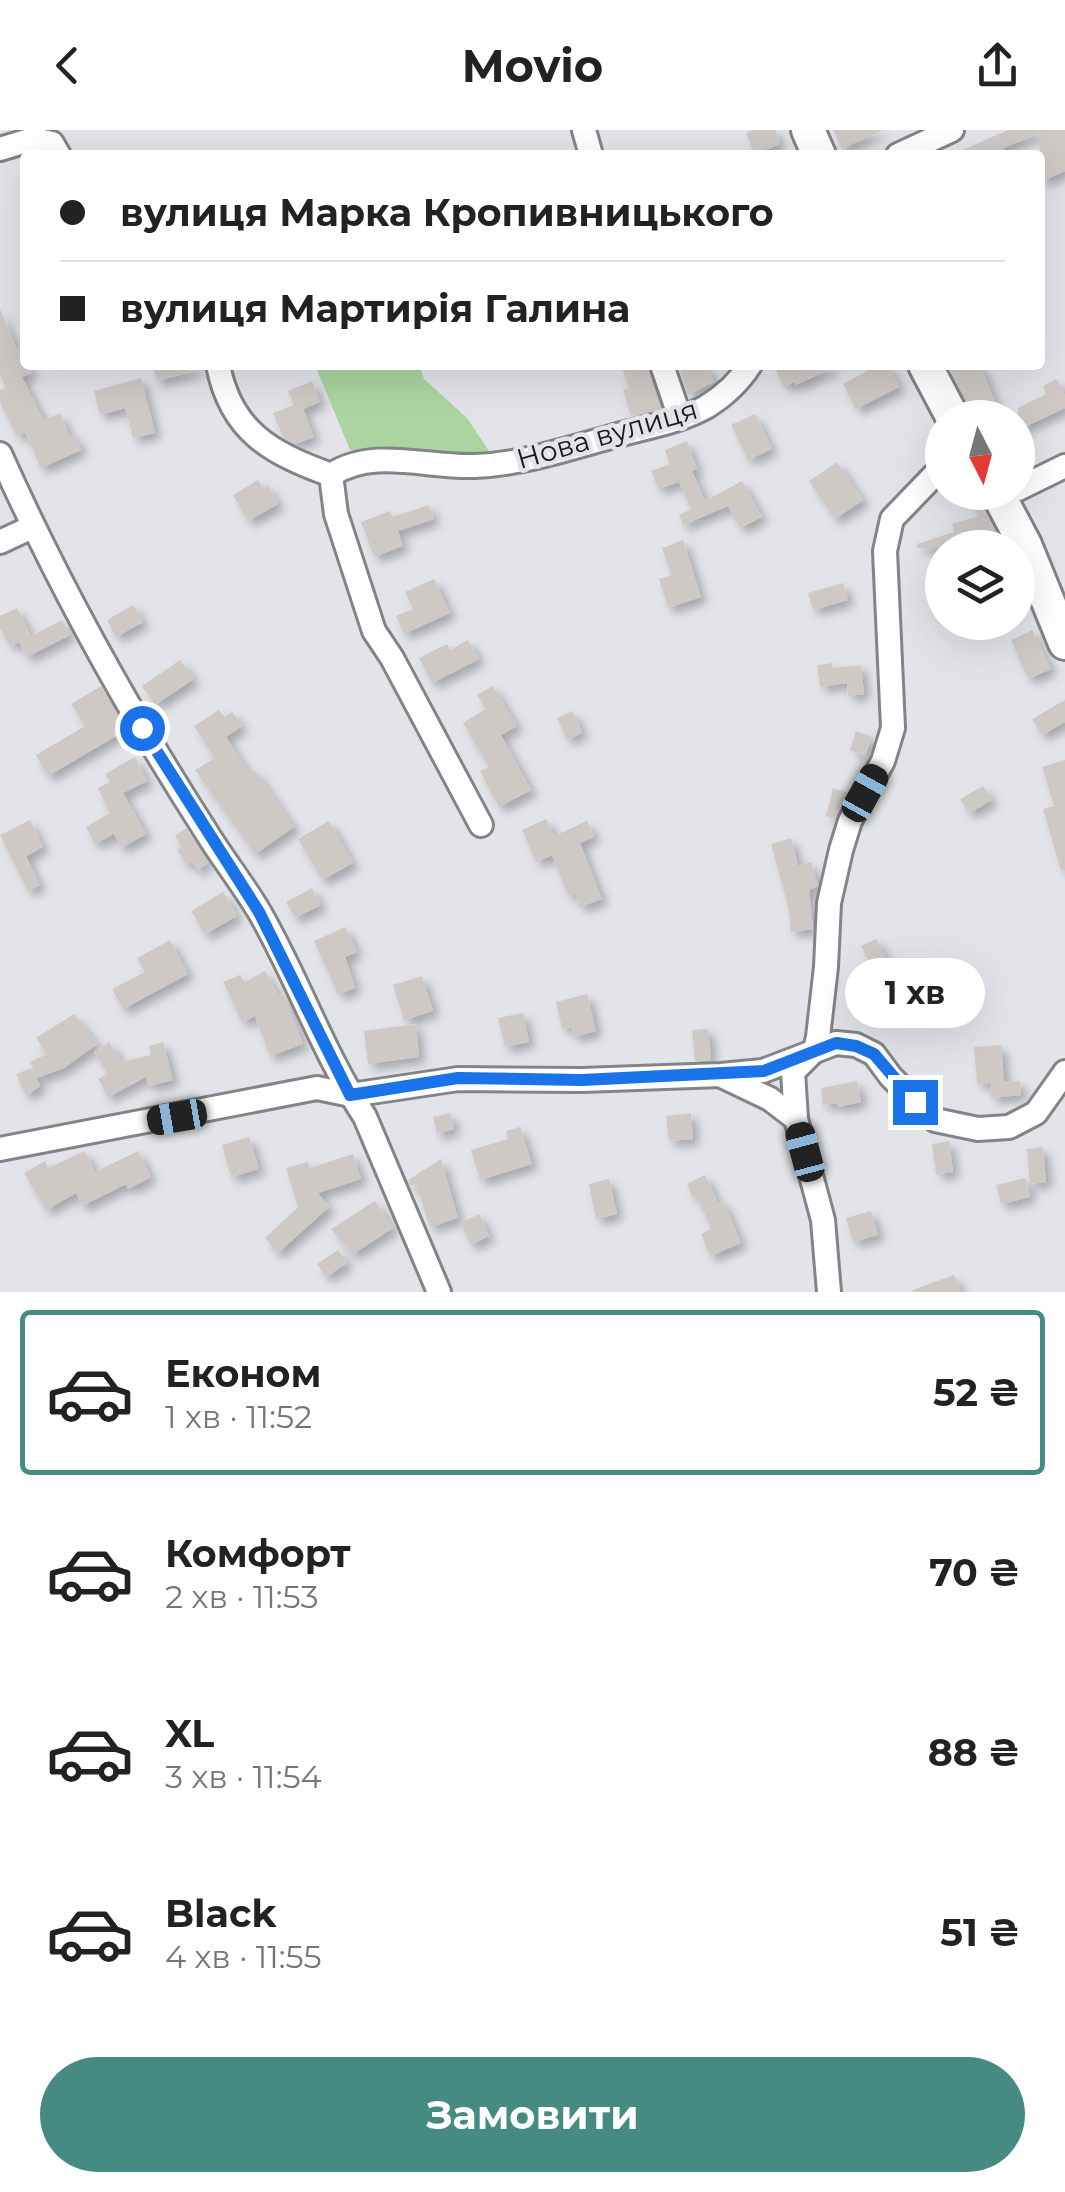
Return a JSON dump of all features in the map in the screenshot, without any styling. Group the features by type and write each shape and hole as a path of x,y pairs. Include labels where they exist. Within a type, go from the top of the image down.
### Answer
{"street":[{"path":"909,150 952,130"},
{"path":"0,149 33,139 52,144 56,150"},
{"path":"219,370 231,410 244,428 296,462 332,475 336,514 374,631 481,826"},
{"path":"664,370 680,418"},
{"name":"Нова вулиця","path":"332,475 348,464 372,460 470,466 517,462 680,418 707,406 735,386 746,370"},
{"path":"928,370 943,400"},
{"path":"0,454 32,527 142,728 259,912 364,1116 439,1292"},
{"path":"1035,480 1065,466"},
{"path":"829,1292 822,1220 796,1119 793,1072 815,1050 825,984 829,903 841,850 850,821 883,761 893,728 885,551 892,519 925,485"},
{"path":"1012,510 1065,643"},
{"path":"0,542 32,527"},
{"path":"0,1149 317,1088 350,1095 458,1078 582,1080 721,1075 764,1071 836,1043 874,1054 891,1077 935,1120 978,1130 1009,1127 1036,1113 1065,1072"},
{"path":"721,1075 770,1099 796,1119"}],"green space":[{"path":"317,370 421,370 424,379 467,418 493,457 350,450"}],"building":[{"path":"775,130 780,144 752,150 746,133"},
{"path":"833,130 883,130 842,149"},
{"path":"1008,130 1065,130 1065,171 1045,180 1045,150 1040,150 1040,133 1004,150 962,150"},
{"path":"0,309 16,348 20,346 20,370 31,370 32,373 22,377 44,421 60,413 70,437 75,435 81,450 41,468 25,432 17,436 0,402 0,390 6,388 0,375"},
{"path":"154,370 198,370 157,381"},
{"path":"623,370 648,370 661,409 631,416 623,390 629,388"},
{"path":"708,370 714,382 688,395 680,371"},
{"path":"776,370 828,370 796,385 794,382 784,387"},
{"path":"869,370 890,370 899,387 856,409 843,384"},
{"path":"950,370 982,370 995,400 965,400"},
{"path":"141,378 155,433 133,438 125,408 100,415 94,391"},
{"path":"1057,379 1065,396 1065,408 1035,422 1034,400 1046,394 1043,386"},
{"path":"312,381 320,402 303,409 314,437 295,444 283,437 273,413 294,405 288,391"},
{"path":"755,414 772,449 748,460 731,425"},
{"path":"687,441 697,469 692,471 705,501 742,481 762,517 740,528 728,506 683,525 679,515 691,509 679,482 658,489 651,471 670,464 665,450"},
{"path":"837,462 863,500 835,519 809,481"},
{"path":"258,480 263,489 268,486 278,504 248,521 233,495"},
{"path":"429,505 434,519 398,531 403,546 374,557 361,522 390,511 392,517"},
{"path":"975,510 986,510 995,530 954,530 952,524 979,516"},
{"path":"683,540 701,597 668,608 659,579 671,575 662,548"},
{"path":"434,579 450,613 404,634 396,616 413,609 405,592"},
{"path":"843,583 848,600 813,610 808,593"},
{"path":"133,605 143,622 116,637 107,620"},
{"path":"17,608 31,636 62,620 70,635 27,657 19,642 10,646 0,628 0,616"},
{"path":"1035,636 1051,669 1028,679 1011,640 1035,640"},
{"path":"468,640 479,659 432,683 419,658 447,644 450,650"},
{"path":"180,660 194,679 155,705 142,686"},
{"path":"832,663 833,668 861,665 864,694 848,696 847,683 820,687 817,665"},
{"path":"101,686 126,730 48,776 36,755 85,726 71,704"},
{"path":"493,686 517,726 501,735 531,790 499,807 480,771 489,767 463,723 486,709 477,695"},
{"path":"1065,700 1065,722 1042,735 1032,719"},
{"path":"219,710 224,717 232,712 242,726 226,737 249,774 254,770 294,827 255,854 195,770 215,758 194,726"},
{"path":"573,711 582,733 567,740 557,718"},
{"path":"856,731 872,737 865,756 850,750"},
{"path":"135,757 147,781 123,793 146,834 121,848 114,834 95,844 86,827 110,813 98,788 110,782 105,774"},
{"path":"1065,760 1065,870 1061,870 1043,809 1054,806 1042,767"},
{"path":"983,786 992,800 969,813 960,799"},
{"path":"833,788 849,793 835,819 826,816"},
{"path":"546,819 554,836 587,821 594,837 580,843 602,899 580,907 575,893 568,896 552,855 536,862 522,830"},
{"path":"30,820 43,847 26,856 40,885 28,891 0,835"},
{"path":"329,821 353,863 322,880 298,839"},
{"path":"186,828 208,863 198,870 192,862 187,865 177,850 182,847 175,836"},
{"path":"791,838 798,866 811,862 818,886 809,890 813,929 791,932 771,844"},
{"path":"312,888 321,905 295,918 286,902"},
{"path":"223,892 237,916 205,934 191,911"},
{"path":"345,927 357,952 345,957 355,988 338,994 314,941"},
{"path":"876,939 896,976 861,994 854,981 865,975 862,970 871,965 861,946"},
{"path":"170,940 188,974 123,1009 112,989 145,972 137,958"},
{"path":"265,971 279,996 284,994 303,1044 270,1056 255,1016 242,1022 223,982 240,975 244,982"},
{"path":"422,976 433,1011 404,1020 393,985"},
{"path":"587,994 596,1031 574,1037 571,1027 562,1029 556,1002"},
{"path":"523,1013 529,1042 505,1047 498,1018"},
{"path":"74,1014 97,1044 64,1068 37,1078 30,1062 47,1054 36,1038"},
{"path":"416,1024 419,1057 368,1064 364,1031"},
{"path":"708,1029 711,1060 695,1061 692,1030"},
{"path":"109,1042 122,1062 151,1055 149,1046 163,1042 173,1080 148,1086 146,1077 108,1097 98,1079 108,1074 94,1052"},
{"path":"1001,1045 1004,1082 1020,1081 1021,1095 991,1098 990,1083 977,1084 974,1047"},
{"path":"32,1068 40,1086 26,1096 16,1074"},
{"path":"857,1081 861,1102 838,1107 837,1103 823,1105 821,1088"},
{"path":"450,1113 454,1129 437,1134 433,1117"},
{"path":"691,1113 693,1139 669,1141 666,1116"},
{"path":"520,1127 532,1164 480,1180 471,1150 508,1139 506,1131"},
{"path":"249,1137 259,1169 231,1177 222,1145"},
{"path":"949,1141 953,1172 936,1174 932,1144"},
{"path":"1043,1147 1046,1182 1030,1184 1027,1149"},
{"path":"85,1151 95,1172 138,1151 151,1177 128,1189 126,1184 82,1206 76,1193 46,1210 24,1173 45,1161 48,1168"},
{"path":"353,1154 361,1179 318,1193 329,1207 278,1253 265,1238 298,1207 286,1168 308,1162 310,1168"},
{"path":"441,1159 458,1218 430,1227 416,1184 410,1186 408,1180"},
{"path":"705,1175 718,1203 723,1201 741,1243 710,1256 701,1234 711,1229 697,1196 693,1198 687,1184"},
{"path":"1025,1178 1030,1197 1001,1204 996,1185"},
{"path":"609,1179 617,1214 596,1219 589,1184"},
{"path":"375,1201 393,1228 353,1254 331,1229"},
{"path":"871,1211 878,1235 853,1242 846,1218"},
{"path":"479,1214 489,1236 471,1245 460,1223"},
{"path":"338,1250 347,1263 326,1277 317,1264"},
{"path":"954,1275 961,1292 912,1290"}],"route":[{"path":"142,728 259,912 350,1095 458,1078 582,1080 764,1071 836,1043 874,1054 915,1102"}]}
